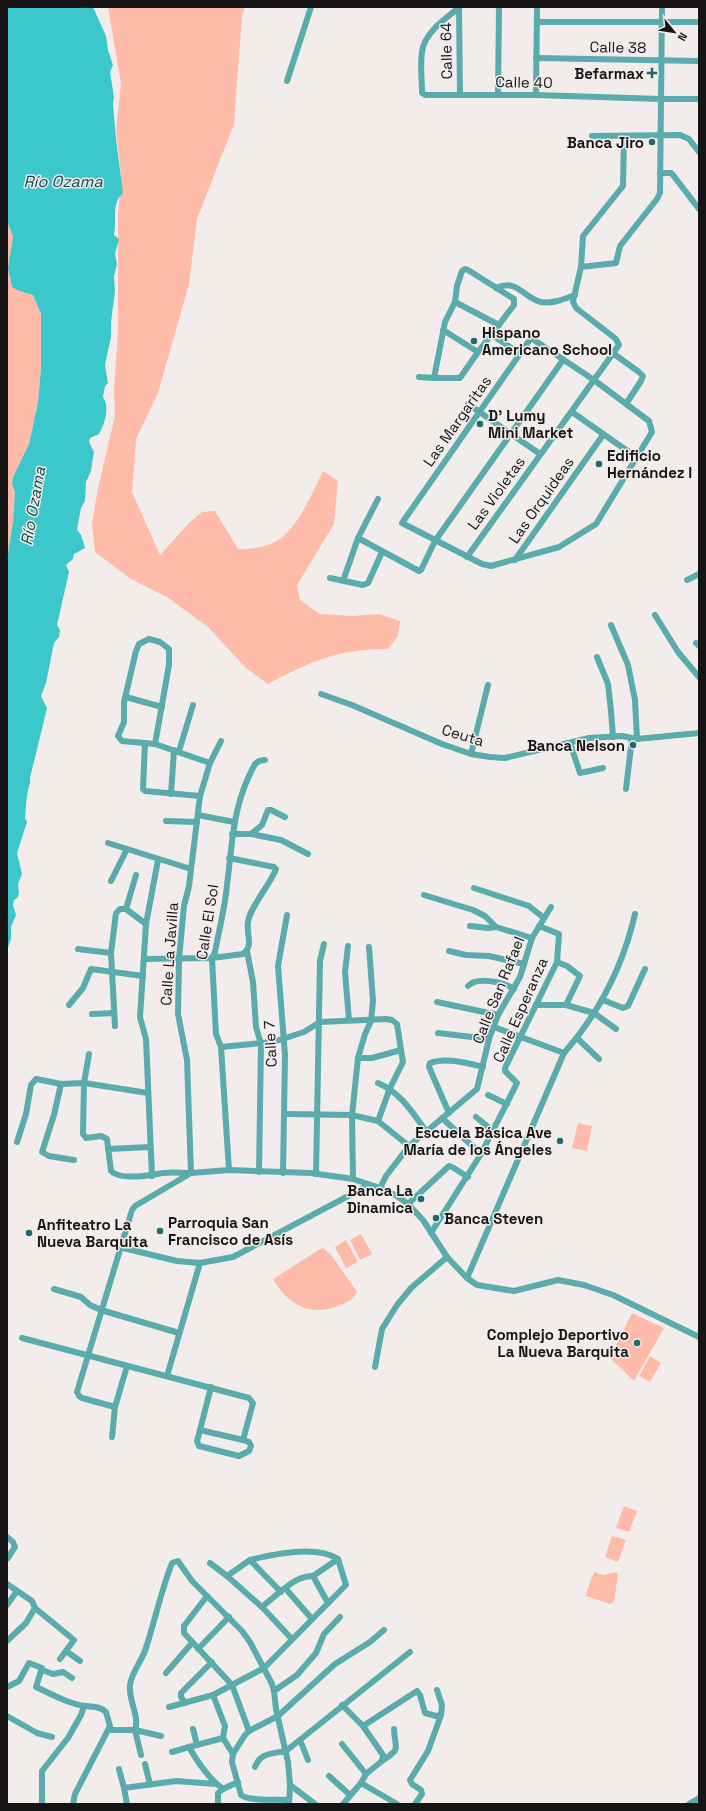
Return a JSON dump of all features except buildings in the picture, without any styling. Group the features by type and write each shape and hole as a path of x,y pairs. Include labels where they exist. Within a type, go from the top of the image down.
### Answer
{"street":[{"path":"287,81 310,7"},
{"name":"Calle 40","path":"459,7 436,28 425,41 422,51 422,93 426,95 536,95 699,99"},
{"name":"Calle 64","path":"459,7 460,95"},
{"path":"498,95 499,7"},
{"path":"536,95 537,7"},
{"path":"581,266 616,263 620,246 657,199 660,193 659,136 662,7"},
{"path":"537,22 699,22"},
{"name":"Calle 38","path":"536,58 699,61"},
{"path":"592,136 686,137 699,152"},
{"path":"624,136 623,186 583,236 581,266 573,302 576,308 618,341 618,348 614,354 643,376 626,404"},
{"path":"660,173 671,173 699,209"},
{"path":"419,378 434,378 460,378 478,352 514,306 514,299 465,269 462,271 457,286 456,302 445,322 434,378"},
{"path":"496,288 506,284 518,288 536,300 542,302 557,302 574,295"},
{"path":"456,302 499,325"},
{"path":"443,330 478,352"},
{"path":"492,335 519,353"},
{"name":"Las Margaritas","path":"434,541 404,525 403,521 480,412 519,353 529,340 533,338 563,360"},
{"name":"Las Violetas","path":"467,557 540,454 614,354"},
{"path":"358,538 419,571 421,570 434,541 563,360 594,380 648,421 651,425 652,432 596,524 559,547 491,566 482,564 434,541"},
{"path":"468,404 540,454"},
{"path":"572,412 636,457"},
{"name":"Las Orquideas","path":"515,560 603,435"},
{"path":"342,581 358,538 378,499"},
{"path":"330,578 363,586 368,583 382,552"},
{"path":"687,580 699,574"},
{"path":"655,615 678,652 699,677"},
{"path":"611,625 628,665 635,700 635,738 626,789"},
{"path":"155,744 169,665 169,649 155,640 149,639 139,644 124,702 124,722 118,736 119,739 122,741 155,744 210,763"},
{"path":"597,657 608,684 612,737"},
{"path":"471,754 488,685"},
{"name":"Ceuta","path":"321,694 352,705 442,744 471,754 505,758 589,738 635,738 699,733"},
{"path":"126,697 162,707"},
{"path":"171,794 176,751 193,705"},
{"name":"Calle La Javilla","path":"191,1173 187,1060 178,1014 179,959 184,906 200,796 210,763 221,741"},
{"path":"145,743 143,789 147,792 200,796"},
{"path":"570,743 580,773 603,768"},
{"name":"Calle El Sol","path":"229,1170 221,1046 216,1034 212,958 215,952 227,886 232,834 240,798 250,772 255,764 259,761 265,760"},
{"path":"251,834 262,825 268,810 285,817"},
{"path":"166,821 197,818 234,822"},
{"path":"232,834 251,834 280,840 308,854"},
{"path":"108,843 190,869"},
{"path":"110,881 127,849"},
{"path":"145,960 212,958 243,954 247,951 250,947 248,921 276,869 274,867 229,858"},
{"path":"152,1176 146,1039 140,1016 145,960 146,924 158,860"},
{"path":"126,909 136,875"},
{"path":"474,888 529,906 544,918"},
{"path":"424,895 479,913 485,916 496,927"},
{"name":"Calle San Rafael","path":"380,1188 386,1176 409,1146 477,1089 489,1039 498,1015 514,989 532,938 550,908"},
{"path":"115,1026 111,952 116,913 120,909 126,909 146,924"},
{"path":"467,1278 564,1052 577,1038 603,1000 631,932 635,914"},
{"name":"Calle 7","path":"283,1173 285,1055 278,966 287,915"},
{"path":"470,926 488,928 496,927 532,938"},
{"name":"Calle Esperanza","path":"431,1233 468,1177 517,1082 505,1072 504,1068 557,962 559,934 539,926"},
{"path":"316,1174 320,961 324,944"},
{"path":"348,946 345,972 349,1020"},
{"path":"353,1179 352,1115 358,1058 365,1034 371,1021 373,1001 369,947"},
{"path":"78,949 111,952"},
{"path":"247,951 253,982 256,1027 261,1044 259,1172"},
{"path":"449,951 466,955 489,956 524,964"},
{"path":"557,962 567,966 580,976 566,1005"},
{"path":"69,1005 82,988 91,969 143,976"},
{"path":"603,1000 623,1008 628,1006 645,969"},
{"path":"468,986 470,983 477,981 508,984 514,989"},
{"path":"436,1002 498,1015"},
{"path":"536,1006 566,1005 594,1013 616,1029"},
{"path":"92,1014 114,1014"},
{"path":"221,1046 261,1044 283,1039 304,1032 320,1022 392,1020 397,1024 403,1062 390,1088 378,1121"},
{"path":"494,1026 564,1052"},
{"path":"438,1033 489,1039"},
{"path":"577,1038 599,1059"},
{"path":"358,1058 372,1058 401,1050"},
{"path":"89,1054 84,1083 84,1136 86,1138 104,1137 108,1142 109,1168 114,1174 119,1176 152,1176 162,1173 191,1173 229,1170 316,1174 353,1179 380,1188 397,1196 408,1204 431,1233 446,1257 467,1278 477,1285 514,1290 558,1280 584,1285 613,1295 699,1337"},
{"path":"448,1113 429,1067 430,1063 435,1061 460,1062 483,1067"},
{"path":"17,1142 26,1114 33,1081 36,1079 61,1084 84,1083 148,1093"},
{"path":"378,1083 390,1088 401,1097 426,1131"},
{"path":"61,1084 54,1115 42,1152 49,1156 74,1160"},
{"path":"488,1095 507,1104"},
{"path":"284,1114 352,1115 378,1121 409,1146"},
{"path":"476,1117 493,1131"},
{"path":"442,1118 481,1154"},
{"path":"108,1149 150,1147"},
{"path":"408,1204 449,1166 468,1177"},
{"path":"115,1407 82,1398 79,1396 78,1386 132,1210 135,1206 191,1173"},
{"path":"120,1247 177,1261 200,1263 233,1257 369,1185"},
{"path":"375,1367 382,1329 397,1305 411,1288 446,1257"},
{"path":"167,1376 200,1263"},
{"path":"54,1288 81,1297 90,1305 102,1310 179,1333"},
{"path":"22,1338 89,1354 127,1366 249,1398 253,1401 243,1440"},
{"path":"112,1437 115,1407 127,1366"},
{"path":"200,1430 243,1440 249,1442 251,1446 249,1451 239,1456 199,1446 197,1441 211,1387"},
{"path":"7,1537 13,1542 15,1547 7,1559"},
{"path":"169,1707 213,1695 264,1668 346,1585 338,1559 324,1552 299,1552 268,1555 250,1560 227,1576"},
{"path":"262,1608 293,1582 313,1576 338,1559"},
{"path":"250,1560 312,1619"},
{"path":"141,1755 135,1730 136,1718 130,1694 130,1684 133,1674 146,1648 161,1592 172,1563 176,1561 181,1563 192,1581 229,1617 250,1642 274,1691 278,1716 286,1751 290,1785 289,1802 243,1796 241,1794 232,1762 233,1754 249,1731 278,1716 335,1664 370,1642 384,1630"},
{"path":"210,1563 227,1576 262,1608 292,1638"},
{"path":"313,1576 328,1603"},
{"path":"7,1584 32,1600 35,1608 74,1640 60,1659"},
{"path":"7,1605 17,1591"},
{"path":"207,1596 183,1630 192,1643 212,1662 232,1685 249,1731"},
{"path":"7,1642 26,1623 35,1608"},
{"path":"198,1649 229,1617"},
{"path":"274,1691 296,1675 316,1653 324,1634 340,1617"},
{"path":"166,1673 192,1643"},
{"path":"66,1650 80,1662"},
{"path":"256,1767 258,1759 264,1756 286,1751 410,1652"},
{"path":"185,1703 181,1697 181,1693 212,1662"},
{"path":"7,1687 19,1681 28,1663 42,1667 42,1670 53,1674 63,1672 72,1678"},
{"path":"42,1670 36,1686 56,1696 84,1706 97,1707 105,1711 110,1726 75,1794 73,1804"},
{"path":"415,1804 422,1794 421,1790 412,1784 410,1780 428,1751 441,1715 442,1705 437,1690"},
{"path":"363,1726 417,1691 420,1695 425,1713 436,1716 441,1715"},
{"path":"213,1695 226,1726 223,1738 233,1754"},
{"path":"342,1705 363,1726 383,1755 382,1761"},
{"path":"42,1804 42,1772 68,1738 81,1715 84,1706"},
{"path":"7,1716 37,1733 52,1737"},
{"path":"193,1729 197,1745"},
{"path":"343,1804 361,1783 366,1774 382,1761 394,1754 397,1749 394,1729"},
{"path":"109,1730 135,1730 161,1736"},
{"path":"172,1752 223,1738"},
{"path":"300,1740 308,1760"},
{"path":"342,1744 366,1774"},
{"path":"190,1747 200,1765 216,1784 223,1789"},
{"path":"145,1764 150,1784"},
{"path":"119,1770 127,1804"},
{"path":"329,1776 350,1795"},
{"path":"124,1788 176,1781 216,1784"},
{"path":"218,1804 218,1793 238,1782"},
{"path":"361,1783 397,1804"},
{"path":"290,1785 315,1804"},
{"path":"689,1804 699,1798"}],"shaded area":[{"path":"108,7 245,7 242,16 234,124 197,219 189,284 158,393 136,439 132,492 160,555 189,523 202,512 215,511 238,549 252,548 266,546 275,542 290,530 303,511 323,471 338,481 334,524 297,585 300,600 320,614 353,616 379,614 400,621 398,636 388,649 354,651 325,658 268,684 246,668 208,627 167,597 131,579 95,552 92,524 98,488 115,416 114,389 118,333 118,214 121,174 116,129 121,84"},
{"path":"7,208 8,223 13,237 9,268 12,286 19,291 33,295 41,314 41,368 38,402 29,444 13,477 12,484 15,492 13,522 7,559"},
{"path":"578,1123 592,1126 587,1151 572,1148"},
{"path":"361,1234 372,1254 360,1260 350,1240"},
{"path":"346,1240 358,1262 346,1268 335,1247"},
{"path":"323,1248 332,1256 357,1292 354,1297 344,1304 328,1309 309,1309 292,1301 285,1295 273,1279"},
{"name":"Complejo Deportivo La Nueva Barquita","path":"632,1313 664,1328 634,1381 610,1358"},
{"path":"650,1356 661,1363 650,1382 639,1376"},
{"path":"624,1506 637,1511 629,1532 616,1528"},
{"path":"612,1536 626,1540 618,1562 605,1557"},
{"path":"595,1572 603,1575 616,1572 618,1574 614,1602 610,1604 586,1596 591,1579"}],"water":[{"name":"Río Ozama","path":"7,7 93,7 106,36 108,50 113,65 110,72 114,97 113,104 116,139 123,193 119,197 115,212 114,235 119,239 115,254 117,264 114,277 115,291 111,322 111,337 105,365 108,383 105,386 103,397 106,406 106,416 99,434 90,438 89,442 94,452 91,471 86,482 85,501 81,508 77,530 81,535 85,548 74,554 73,559 66,565 69,572 57,625 60,630 59,637 54,643 46,683 41,696 47,708 30,778 25,818 27,822 17,853 22,874 18,884 19,894 14,900 13,905 16,915 11,927 11,939 7,950 7,559 13,522 15,492 12,484 13,477 29,444 38,402 41,368 41,314 33,295 19,291 12,287 8,268 13,237 8,223 7,208"}],"place":[{"name":"Befarmax","path":"652,73"},
{"name":"Banca Jiro","path":"652,142"},
{"name":"Hispano Americano School","path":"474,341"},
{"name":"D' Lumy Mini Market","path":"480,424"},
{"name":"Edificio Hernández I","path":"599,464"},
{"name":"Banca Nelson","path":"633,745"},
{"name":"Escuela Básica Ave María de los Ángeles","path":"560,1141"},
{"name":"Banca La Dinamica","path":"421,1199"},
{"name":"Banca Steven","path":"436,1218"},
{"name":"Parroquia San Francisco de Asís","path":"160,1231"},
{"name":"Anfiteatro La Nueva Barquita","path":"29,1233"},
{"name":"Complejo Deportivo La Nueva Barquita","path":"637,1343"}]}
